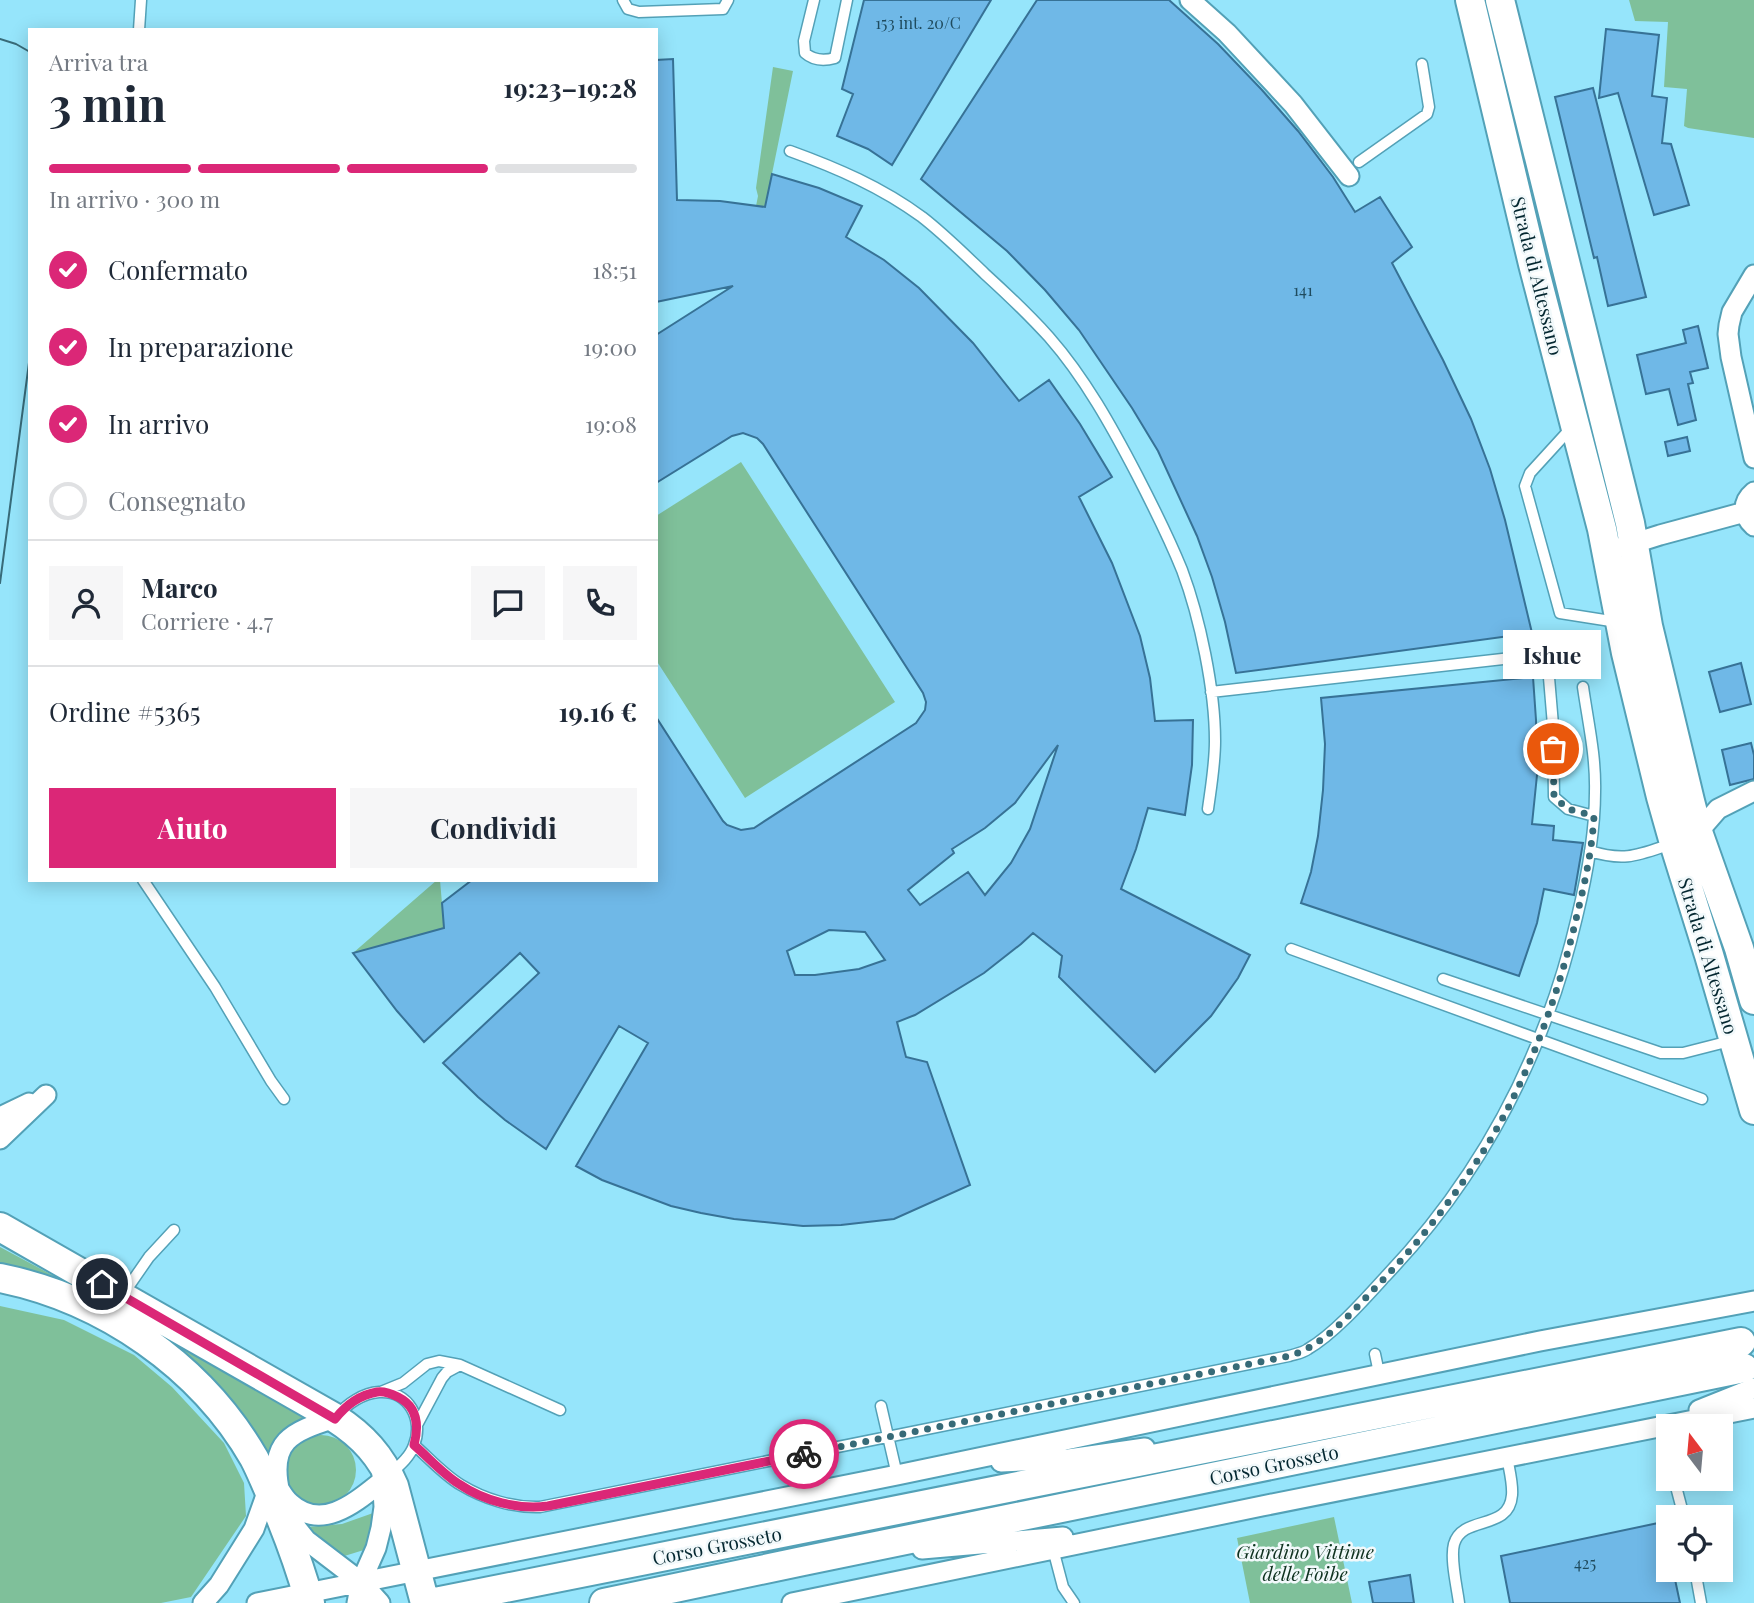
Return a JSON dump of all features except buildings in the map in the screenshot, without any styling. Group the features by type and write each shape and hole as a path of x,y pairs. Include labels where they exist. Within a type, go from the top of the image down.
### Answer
{"street":[{"path":"1190,0 1227,33 1354,169"},
{"name":"Strada di Altessano","path":"1470,0 1533,264 1607,552 1626,653 1686,838 1738,948 1754,1000"},
{"name":"Strada di Altessano","path":"1500,0 1634,543 1709,955 1754,1110"},
{"path":"1754,275 1732,312 1728,325 1731,357 1754,458"},
{"path":"1607,552 1634,543 1750,519 1747,499 1754,492"},
{"path":"1686,838 1718,809 1754,791"},
{"path":"0,1117 46,1095 0,1139"},
{"path":"0,1227 115,1307 335,1419 365,1440 397,1494 428,1603"},
{"path":"0,1278 60,1295 88,1307 115,1307 154,1347 197,1385 234,1428 283,1496 302,1511 322,1516 343,1510 383,1471"},
{"name":"Corso Grosseto","path":"257,1603 311,1600 361,1582 897,1475 1377,1363 1540,1340 1746,1303 1748,1354 1709,1405 1690,1414"},
{"name":"Corso Grosseto","path":"428,1603 1209,1447 1748,1354"},
{"name":"Corso Grosseto","path":"604,1603 1748,1354"},
{"name":"Corso Grosseto","path":"1725,1414 1754,1408"},
{"path":"203,1603 219,1586 254,1529 282,1447 299,1431 335,1419"},
{"name":"Corso Grosseto","path":"792,1603 1656,1428"},
{"name":"Corso Grosseto","path":"951,1463 1069,1459 1143,1448 1209,1447"},
{"path":"356,1603 381,1528 384,1507 383,1471"},
{"path":"270,1477 285,1513 292,1545"},
{"path":"270,1477 311,1600"},
{"path":"285,1513 300,1534 361,1582 380,1603"},
{"name":"Corso Grosseto","path":"803,1561 944,1546 1061,1537 1111,1537"},
{"path":"408,1603 418,1570"}],"lane":[{"path":"139,28 141,0"},
{"path":"623,0 628,9 639,12 723,9 728,0"},
{"path":"814,0 804,41 805,52 810,58 825,60 835,58 848,0"},
{"path":"1354,169 1427,114 1429,107 1422,64"},
{"path":"790,151 848,173 877,188 922,218 973,262 1049,338 1084,384 1120,442 1160,523 1182,571 1198,621 1211,692 1215,740 1208,810"},
{"path":"1574,425 1530,473 1525,486 1560,613 1621,622"},
{"path":"1211,692 1547,654 1553,725 1554,797 1568,809 1594,816"},
{"path":"414,1445 453,1480 467,1488 506,1504 548,1506 1289,1356 1308,1349 1331,1331 1395,1267 1464,1181 1500,1123 1548,1016 1568,956 1586,881 1594,816 1595,770 1583,687"},
{"path":"1590,851 1610,857 1632,857 1686,838"},
{"path":"144,882 215,987 271,1082 284,1099"},
{"path":"1291,949 1702,1099"},
{"path":"1443,979 1661,1053 1683,1053 1734,1040"},
{"path":"115,1307 149,1257 174,1230"},
{"path":"335,1419 348,1404 365,1395 403,1384 433,1362 460,1365 560,1409"},
{"path":"417,1425 442,1378 460,1365"},
{"path":"381,1392 395,1395 408,1403 415,1414 417,1425 414,1445 404,1461 383,1471"},
{"path":"881,1406 897,1475"},
{"path":"1459,1603 1453,1546 1457,1536 1465,1529 1489,1522 1506,1511 1512,1494 1507,1457"},
{"path":"1053,1549 1063,1587 1074,1603"},
{"path":"1697,1582 1701,1603"}],"green space":[{"path":"1629,0 1754,0 1754,138 1684,126 1687,89 1664,87 1668,22 1635,21"},
{"path":"773,67 793,71 765,208 756,206 756,188"},
{"path":"741,462 895,702 745,798 658,663 658,515"},
{"path":"435,882 440,882 444,927 456,918 443,902 472,882 477,919 384,994 353,953"},
{"path":"0,1247 95,1298 0,1272"},
{"path":"0,1306 64,1320 134,1355 172,1387 224,1443 244,1483 246,1516 191,1597 161,1603 0,1603"},
{"path":"173,1343 308,1419 273,1444 265,1462 168,1348"},
{"path":"328,1435 341,1441 350,1450 354,1456 354,1484 346,1495 335,1503 314,1505 296,1495 288,1484 286,1463 296,1445 307,1437"},
{"path":"376,1512 367,1549 338,1558 306,1527 342,1524"},
{"name":"Giardino Vittime delle Foibe","path":"1334,1517 1352,1603 1250,1603 1237,1538"}],"tram line":[{"path":"0,39 28,51"},
{"path":"0,583 28,370"}],"way so far":[{"path":"804,1454 1289,1356 1303,1352 1331,1331 1418,1241 1476,1164 1507,1109 1550,1010 1568,956 1586,881 1594,816 1568,809 1554,797 1553,749"}],"place":[{"name":"Ishue","path":"1553,749"}],"route":[{"path":"102,1284 335,1419 348,1404 365,1395 381,1392 395,1395 408,1403 415,1414 417,1435 414,1445 460,1485 511,1505 548,1506 804,1454"}]}
